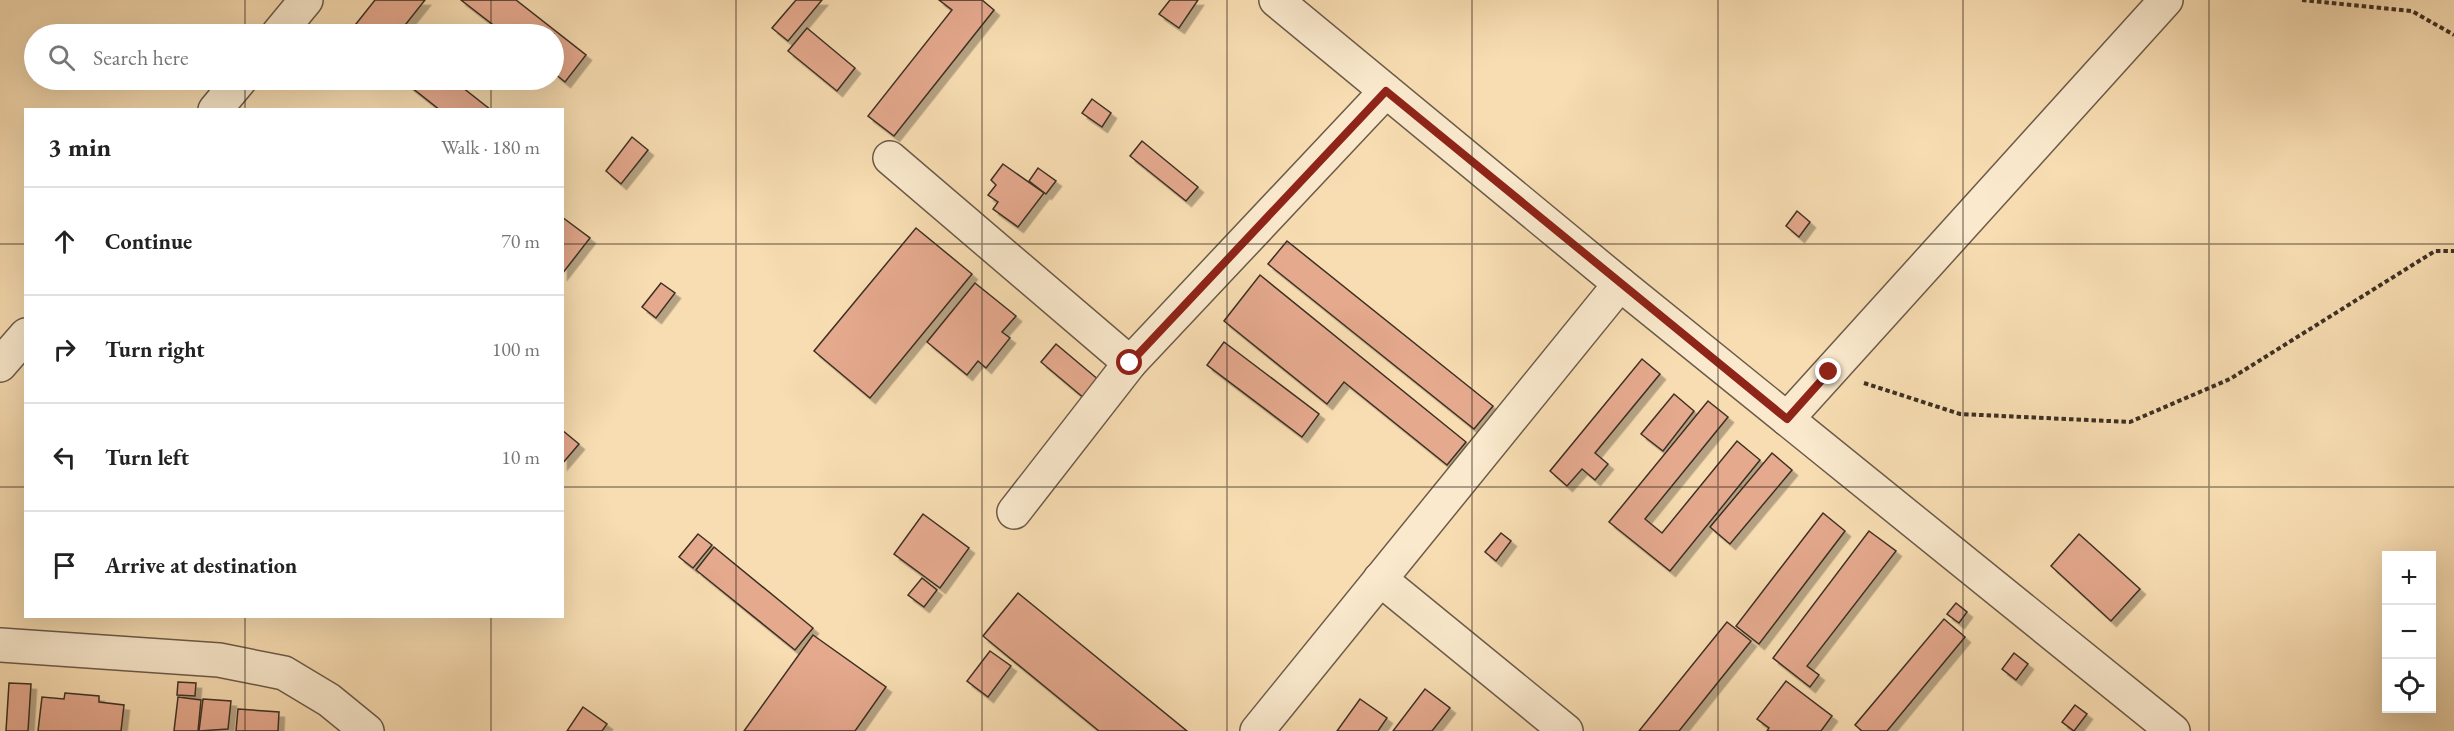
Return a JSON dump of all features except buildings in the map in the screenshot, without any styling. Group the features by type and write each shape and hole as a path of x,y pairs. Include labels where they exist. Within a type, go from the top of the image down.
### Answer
{"street":[{"path":"286,24 306,0"},
{"path":"1276,0 1620,285 2173,731"},
{"path":"1787,419 2166,0"},
{"path":"217,108 232,90"},
{"path":"1014,512 1130,363 1386,91"},
{"path":"890,158 1130,363"},
{"path":"1257,731 1620,285"},
{"path":"0,365 24,337"},
{"path":"1380,579 1566,731"},
{"path":"0,645 219,660 284,673 329,700 367,731"}],"path":[{"path":"2302,0 2412,11 2454,35"},
{"path":"1829,372 1960,414 2130,422 2230,379 2435,251 2454,251"}],"route":[{"path":"1130,363 1386,91 1620,285 1787,419 1829,372"}]}
